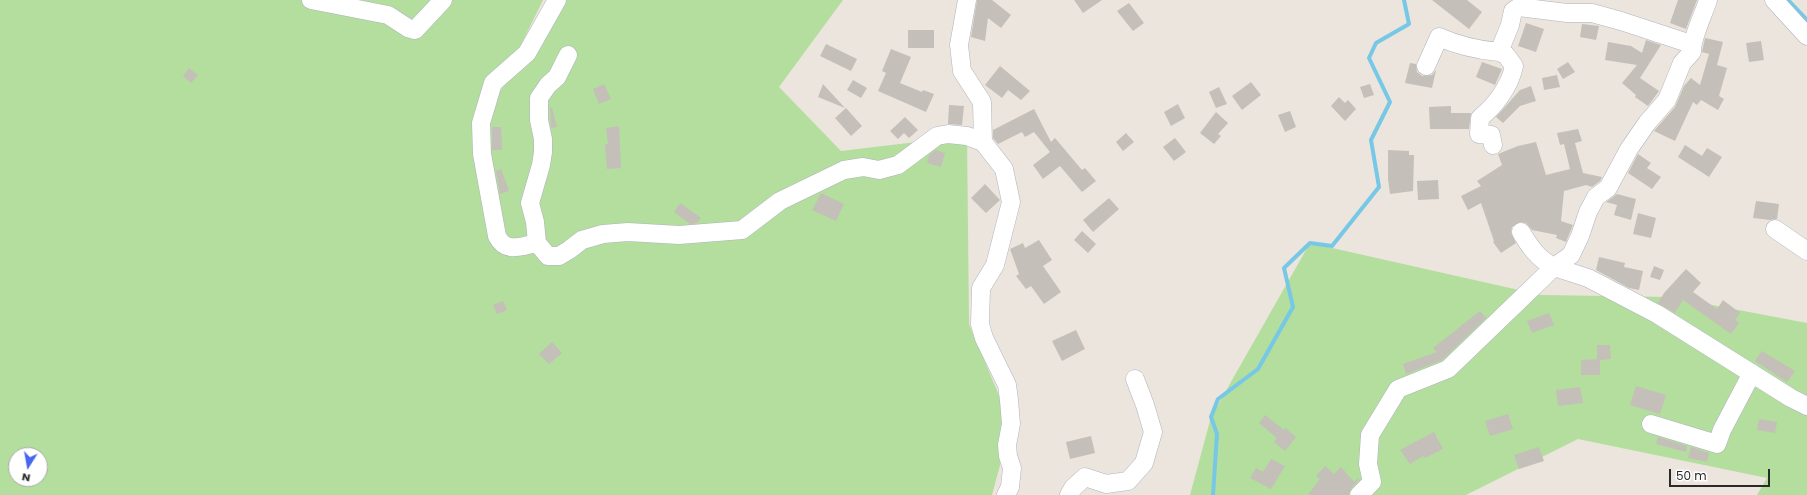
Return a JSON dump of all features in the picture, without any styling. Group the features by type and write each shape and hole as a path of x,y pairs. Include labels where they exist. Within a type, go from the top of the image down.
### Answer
{"street":[{"path":"311,0 388,15 408,28 415,30 443,0"},
{"path":"537,244 508,248 501,244 499,240 482,154 481,123 493,83 527,53 557,0"},
{"path":"967,0 959,45 962,71 982,102 983,142"},
{"path":"1359,495 1372,482 1368,464 1370,435 1398,390 1448,369 1554,267 1571,254 1580,236 1588,212 1596,197 1608,188 1629,149 1666,100 1682,63 1692,52 1692,44 1708,0"},
{"path":"1774,0 1807,36"},
{"path":"1499,52 1510,25 1513,11 1519,7 1567,13 1592,13 1692,44"},
{"path":"1426,66 1440,37 1453,43 1477,50 1499,52 1506,55 1514,66 1512,75 1492,109 1480,118 1480,134 1491,135 1493,146"},
{"path":"568,54 557,77 548,85 539,98 539,120 543,139 543,152 541,165 530,203 535,222 537,244 548,256 559,256 582,240 603,234 628,232 679,235 742,230 780,201 844,170 862,167 879,170 898,165 937,136 948,134 967,136 983,142 1004,169 1012,202 995,265 981,288 980,324 984,338 1007,385 1011,424 1007,445 1008,456 1012,468 1010,487 1006,495"},
{"path":"1775,229 1807,251"},
{"path":"1520,232 1535,254 1543,262 1588,278 1657,314 1752,372 1791,398 1807,406"},
{"path":"1652,424 1717,444 1722,430 1752,372"},
{"path":"1069,495 1085,477 1106,484 1128,481 1144,463 1153,432 1136,379"}],"green space":[{"path":"0,0 447,0 416,39 450,0 543,0 491,106 556,0 843,0 779,87 841,151 967,136 969,324 1011,424 992,495 0,495"},
{"path":"1310,243 1541,295 1670,297 1807,323 1807,495 1757,495 1767,478 1578,439 1466,495 1190,495 1211,417"}],"building":[{"path":"977,0 992,0 1011,15 1001,28 988,18 985,41 971,37"},
{"path":"1074,0 1102,0 1083,13"},
{"path":"1432,0 1467,0 1482,12 1469,29"},
{"path":"1678,0 1697,0 1686,29 1670,23"},
{"path":"1129,3 1144,23 1133,31 1117,11"},
{"path":"1526,23 1544,29 1536,52 1518,46"},
{"path":"1582,24 1599,26 1596,40 1580,37"},
{"path":"908,30 934,30 934,48 908,48"},
{"path":"1705,38 1723,42 1717,65 1727,68 1719,96 1724,99 1718,110 1701,100 1697,105 1693,102 1675,141 1654,131 1675,107 1684,86 1691,78 1700,85 1709,54 1702,52"},
{"path":"1646,40 1661,45 1640,78 1659,91 1648,106 1635,97 1636,95 1622,83 1637,65 1605,60 1608,42 1631,46 1642,53"},
{"path":"1761,41 1764,60 1749,62 1746,43"},
{"path":"826,44 857,59 851,71 820,56"},
{"path":"891,49 911,57 900,83 922,92 923,90 934,94 926,112 878,91 886,73 882,71"},
{"path":"1482,62 1502,69 1495,85 1476,77"},
{"path":"1568,62 1575,72 1563,79 1557,69"},
{"path":"1410,63 1416,64 1417,72 1422,76 1432,75 1436,70 1432,88 1405,83"},
{"path":"1000,66 1030,91 1021,100 1008,90 1002,98 985,85"},
{"path":"189,68 198,75 191,83 183,76"},
{"path":"1557,75 1560,87 1544,90 1542,78"},
{"path":"853,80 867,88 861,98 847,90"},
{"path":"1251,82 1261,95 1242,110 1232,96"},
{"path":"604,84 611,99 599,104 593,89"},
{"path":"823,84 845,108 818,97"},
{"path":"1370,84 1374,95 1364,98 1360,87"},
{"path":"1531,86 1536,101 1520,106 1503,123 1496,117 1520,90"},
{"path":"1219,87 1227,104 1216,108 1209,92"},
{"path":"1339,97 1345,103 1348,100 1356,109 1345,121 1331,106"},
{"path":"1178,104 1185,118 1171,126 1164,112"},
{"path":"949,105 964,106 962,125 948,124"},
{"path":"1451,106 1451,113 1471,113 1469,129 1430,129 1429,107"},
{"path":"552,107 557,127 551,128 550,108"},
{"path":"846,108 862,126 851,136 835,118"},
{"path":"1034,109 1051,142 1055,138 1082,170 1085,168 1096,181 1082,192 1060,166 1043,179 1033,165 1050,152 1034,132 1025,137 1022,132 998,144 993,138 993,130"},
{"path":"1290,111 1296,127 1285,132 1278,115"},
{"path":"1216,112 1228,123 1218,134 1221,136 1214,144 1200,133"},
{"path":"905,117 918,130 909,138 904,133 898,139 890,131"},
{"path":"619,126 621,168 607,169 605,144 608,144 606,128"},
{"path":"492,127 501,127 502,150 492,150"},
{"path":"1578,129 1582,141 1575,143 1583,173 1602,177 1600,181 1592,187 1586,185 1564,191 1561,221 1573,225 1566,242 1556,238 1557,235 1532,230 1526,223 1520,222 1512,227 1511,232 1516,243 1501,253 1493,242 1494,241 1481,203 1468,210 1461,196 1481,186 1477,181 1502,165 1498,154 1518,146 1536,142 1546,175 1570,169 1564,144 1560,145 1557,133"},
{"path":"1126,133 1134,142 1123,151 1116,142"},
{"path":"1175,138 1186,152 1174,161 1163,147"},
{"path":"1685,145 1702,156 1707,148 1722,157 1709,177 1678,157"},
{"path":"936,150 945,153 941,167 927,163 929,155"},
{"path":"1388,150 1409,151 1409,155 1414,155 1413,191 1390,194 1388,179"},
{"path":"1638,154 1651,163 1647,168 1661,177 1652,189 1628,173"},
{"path":"501,169 509,191 500,194 496,171"},
{"path":"1438,180 1439,199 1418,200 1417,181"},
{"path":"985,184 1000,200 986,213 971,198"},
{"path":"821,193 844,204 836,221 812,210"},
{"path":"1617,194 1636,199 1631,220 1614,215 1617,205 1606,202"},
{"path":"1109,198 1119,209 1093,232 1083,220"},
{"path":"1756,201 1779,204 1777,219 1770,220 1753,218"},
{"path":"680,203 701,218 697,223 690,224 674,212"},
{"path":"1638,213 1656,218 1651,238 1633,234"},
{"path":"1082,231 1096,244 1088,253 1074,240"},
{"path":"1039,240 1052,260 1043,266 1061,292 1044,304 1031,286 1026,289 1016,276 1019,274 1010,249 1023,243 1025,248"},
{"path":"1599,257 1625,263 1624,267 1643,271 1639,290 1629,288 1596,270"},
{"path":"1654,266 1664,270 1660,280 1650,277"},
{"path":"1686,269 1701,283 1693,292 1717,309 1723,300 1740,313 1735,320 1739,323 1731,334 1683,300 1675,313 1658,303 1664,293"},
{"path":"503,301 507,310 497,314 493,305"},
{"path":"1480,311 1486,318 1442,360 1406,374 1403,364 1437,352 1433,348"},
{"path":"1549,313 1554,325 1532,333 1527,321"},
{"path":"1076,330 1085,349 1062,361 1052,341"},
{"path":"552,342 562,353 549,364 539,354"},
{"path":"1597,345 1610,345 1611,359 1600,360 1600,375 1581,375 1581,360 1597,359"},
{"path":"1762,351 1795,371 1787,382 1755,361"},
{"path":"1636,386 1666,395 1660,414 1630,405"},
{"path":"1580,387 1583,403 1558,406 1556,390"},
{"path":"1508,414 1513,429 1490,436 1485,421"},
{"path":"1265,415 1284,430 1285,428 1296,437 1285,451 1274,442 1277,438 1259,423"},
{"path":"1759,419 1777,422 1775,433 1757,430"},
{"path":"1434,432 1443,449 1425,458 1423,456 1410,464 1400,450"},
{"path":"1091,436 1095,453 1070,459 1066,442"},
{"path":"1658,437 1687,446 1686,452 1656,444"},
{"path":"1539,447 1544,461 1519,469 1514,455"},
{"path":"1691,447 1709,453 1707,462 1688,458"},
{"path":"1271,459 1285,466 1271,489 1250,478 1256,468 1263,472"},
{"path":"1325,466 1334,474 1341,467 1354,482 1358,478 1359,480 1351,488 1349,495 1308,495 1320,479 1316,476"}],"waterway":[{"path":"1213,495 1217,434 1211,417 1218,399 1258,369 1293,307 1284,268 1310,243 1332,246 1379,187 1371,140 1390,102 1369,58 1376,43 1409,24 1404,0"},
{"path":"1788,0 1807,20"}]}
